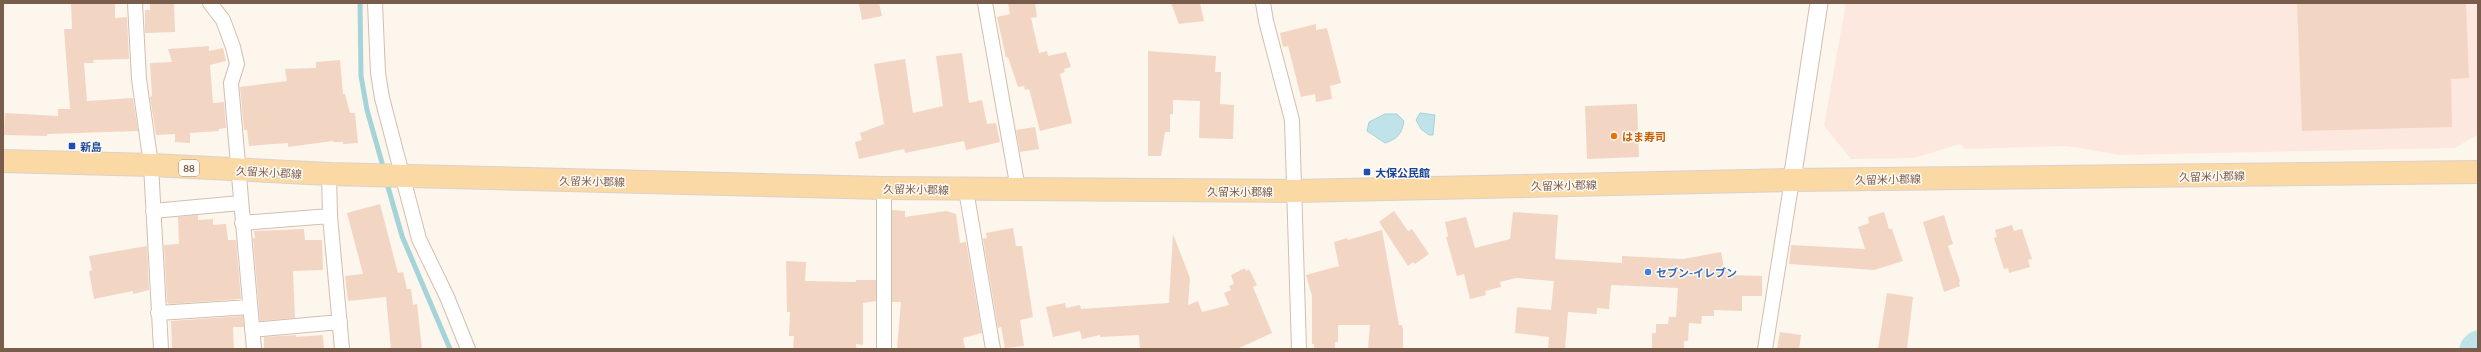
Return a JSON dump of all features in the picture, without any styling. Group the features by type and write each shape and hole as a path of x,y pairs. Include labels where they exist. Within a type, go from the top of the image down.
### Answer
{"main road":[{"name":"久留米小郡線","path":"3,161 151,165 329,174 966,190 1295,191 1792,180 2478,172"}],"street":[{"path":"135,3 139,79 151,165 152,211 161,349"},
{"path":"210,3 223,20 237,64 231,83 237,170 254,349"},
{"path":"375,3 378,73 399,176 419,239 447,297 468,349"},
{"path":"985,3 1018,189"},
{"path":"1263,3 1266,21 1292,120 1299,349"},
{"path":"1765,349 1783,223 1792,180 1819,3"},
{"path":"329,174 330,216 342,349"},
{"path":"884,188 884,349"},
{"path":"966,190 993,349"},
{"path":"152,211 240,204"},
{"path":"242,223 330,216"},
{"path":"158,313 250,307"},
{"path":"252,330 340,322"}],"shaded area":[{"path":"1846,3 2478,3 2477,135 2455,148 2120,155 2067,146 1964,149 1960,144 1915,158 1851,159 1824,126"}],"water":[{"path":"1420,113 1435,115 1433,135 1429,135 1421,129 1416,120"},
{"path":"1385,114 1397,114 1404,121 1400,133 1393,140 1385,143 1367,131 1369,122"}],"building":[{"path":"71,3 115,3 115,18 127,17 129,59 93,60 94,63 84,63 87,101 133,98 138,131 47,134 47,136 4,135 5,113 58,116 58,109 70,109 64,29 72,29"},
{"path":"150,3 174,3 175,32 145,33 145,10 150,10"},
{"path":"859,3 879,3 882,16 862,20"},
{"path":"1008,3 1035,3 1037,17 1031,18 1039,53 1047,51 1048,56 1066,52 1071,67 1064,69 1065,72 1060,74 1072,123 1040,131 1029,89 1025,90 1024,86 1018,87 1008,57 1006,58 997,17 1010,14"},
{"path":"1171,3 1200,3 1204,21 1179,24"},
{"path":"2297,3 2466,3 2469,78 2451,79 2452,127 2302,131"},
{"path":"1316,24 1316,30 1327,28 1341,83 1330,86 1332,99 1316,102 1315,94 1301,97 1288,46 1283,47 1280,33"},
{"path":"209,46 209,51 223,48 226,61 210,65 213,103 224,102 226,128 219,129 219,131 190,133 190,143 175,142 175,134 156,135 150,97 152,96 150,63 172,62 168,49"},
{"path":"1148,51 1216,56 1215,72 1221,72 1220,104 1234,105 1233,139 1199,138 1200,101 1173,100 1173,114 1170,114 1170,132 1165,132 1161,156 1148,156"},
{"path":"962,53 969,103 982,100 987,124 996,123 1000,142 966,150 964,141 905,153 904,149 859,159 855,142 862,140 860,133 884,124 874,64 905,59 913,113 943,106 936,56"},
{"path":"340,60 343,94 345,94 350,113 355,113 358,143 343,144 343,142 333,141 288,147 288,143 249,146 247,130 244,130 240,87 287,81 285,69 316,68 316,62"},
{"path":"1637,104 1639,157 1587,159 1585,106"},
{"path":"1035,127 1039,149 1020,152 1016,130"},
{"path":"380,204 398,273 403,272 407,289 411,289 413,305 417,304 422,349 391,349 386,297 348,301 345,276 363,274 347,213"},
{"path":"892,210 905,211 905,217 946,211 956,214 960,243 966,242 982,333 963,338 965,349 897,349 901,302 892,302"},
{"path":"1394,211 1408,231 1412,229 1429,254 1415,264 1413,262 1408,266 1379,222"},
{"path":"1513,212 1558,215 1555,259 1622,263 1622,256 1683,259 1721,252 1724,268 1728,267 1729,275 1762,276 1762,296 1742,296 1742,311 1714,310 1714,316 1702,316 1701,324 1689,323 1688,341 1684,341 1684,349 1657,349 1652,348 1652,333 1656,333 1656,324 1668,324 1669,317 1676,317 1678,288 1611,285 1609,309 1597,308 1597,314 1568,312 1565,349 1548,349 1549,337 1515,333 1517,307 1551,310 1554,281 1516,278 1500,282 1501,287 1485,291 1486,295 1470,299 1464,274 1457,276 1446,237 1448,236 1445,222 1466,217 1475,248 1510,239"},
{"path":"1884,212 1889,229 1892,229 1903,261 1874,270 1789,264 1791,245 1865,249 1858,227 1869,223 1868,217"},
{"path":"198,215 198,220 213,219 213,225 226,224 228,240 236,240 241,299 169,304 167,302 164,245 179,244 178,217"},
{"path":"1944,215 1953,244 1948,246 1960,281 1960,286 1944,292 1923,222"},
{"path":"2012,225 2014,231 2022,229 2032,259 2028,260 2030,267 2009,273 2008,268 2004,269 1994,238 1997,237 1995,230"},
{"path":"1013,228 1016,246 1022,246 1033,317 1020,320 1024,346 1005,348 1001,327 998,328 983,239 987,238 986,233"},
{"path":"304,229 305,240 322,240 323,270 293,271 295,318 260,321 253,238 255,238 254,231"},
{"path":"1382,230 1399,325 1402,325 1403,329 1403,349 1368,349 1370,325 1338,325 1338,342 1335,342 1335,349 1314,349 1314,344 1312,344 1312,296 1306,275 1339,266 1334,242 1347,238 1348,240"},
{"path":"1173,234 1190,278 1188,305 1198,301 1202,312 1229,305 1224,293 1231,290 1229,286 1234,284 1231,275 1245,268 1246,271 1249,269 1257,285 1253,287 1272,333 1237,349 1140,349 1139,335 1100,337 1100,335 1082,339 1080,331 1053,337 1046,307 1065,303 1066,308 1080,305 1081,309 1169,303"},
{"path":"147,246 149,290 133,294 133,291 94,299 89,271 92,270 89,256"},
{"path":"786,261 806,262 805,281 856,282 856,280 876,280 876,301 863,303 863,345 856,344 856,349 793,349 794,336 789,336 790,312 787,312"},
{"path":"1887,293 1913,297 1907,349 1878,349"},
{"path":"243,316 244,327 233,327 234,349 172,349 171,321"},
{"path":"1780,332 1801,335 1799,349 1777,349"},
{"path":"296,335 296,337 323,335 324,349 264,349 264,337"}],"waterway":[{"path":"360,3 361,76 367,110 384,170"},
{"path":"386,180 402,236 450,349"},
{"path":"2475,349 2478,346"}],"place":[{"name":"はま寿司","path":"1614,136"},
{"name":"新島","path":"72,146"},
{"name":"大保公民館","path":"1367,172"},
{"name":"セブン-イレブン","path":"1648,272"}]}
